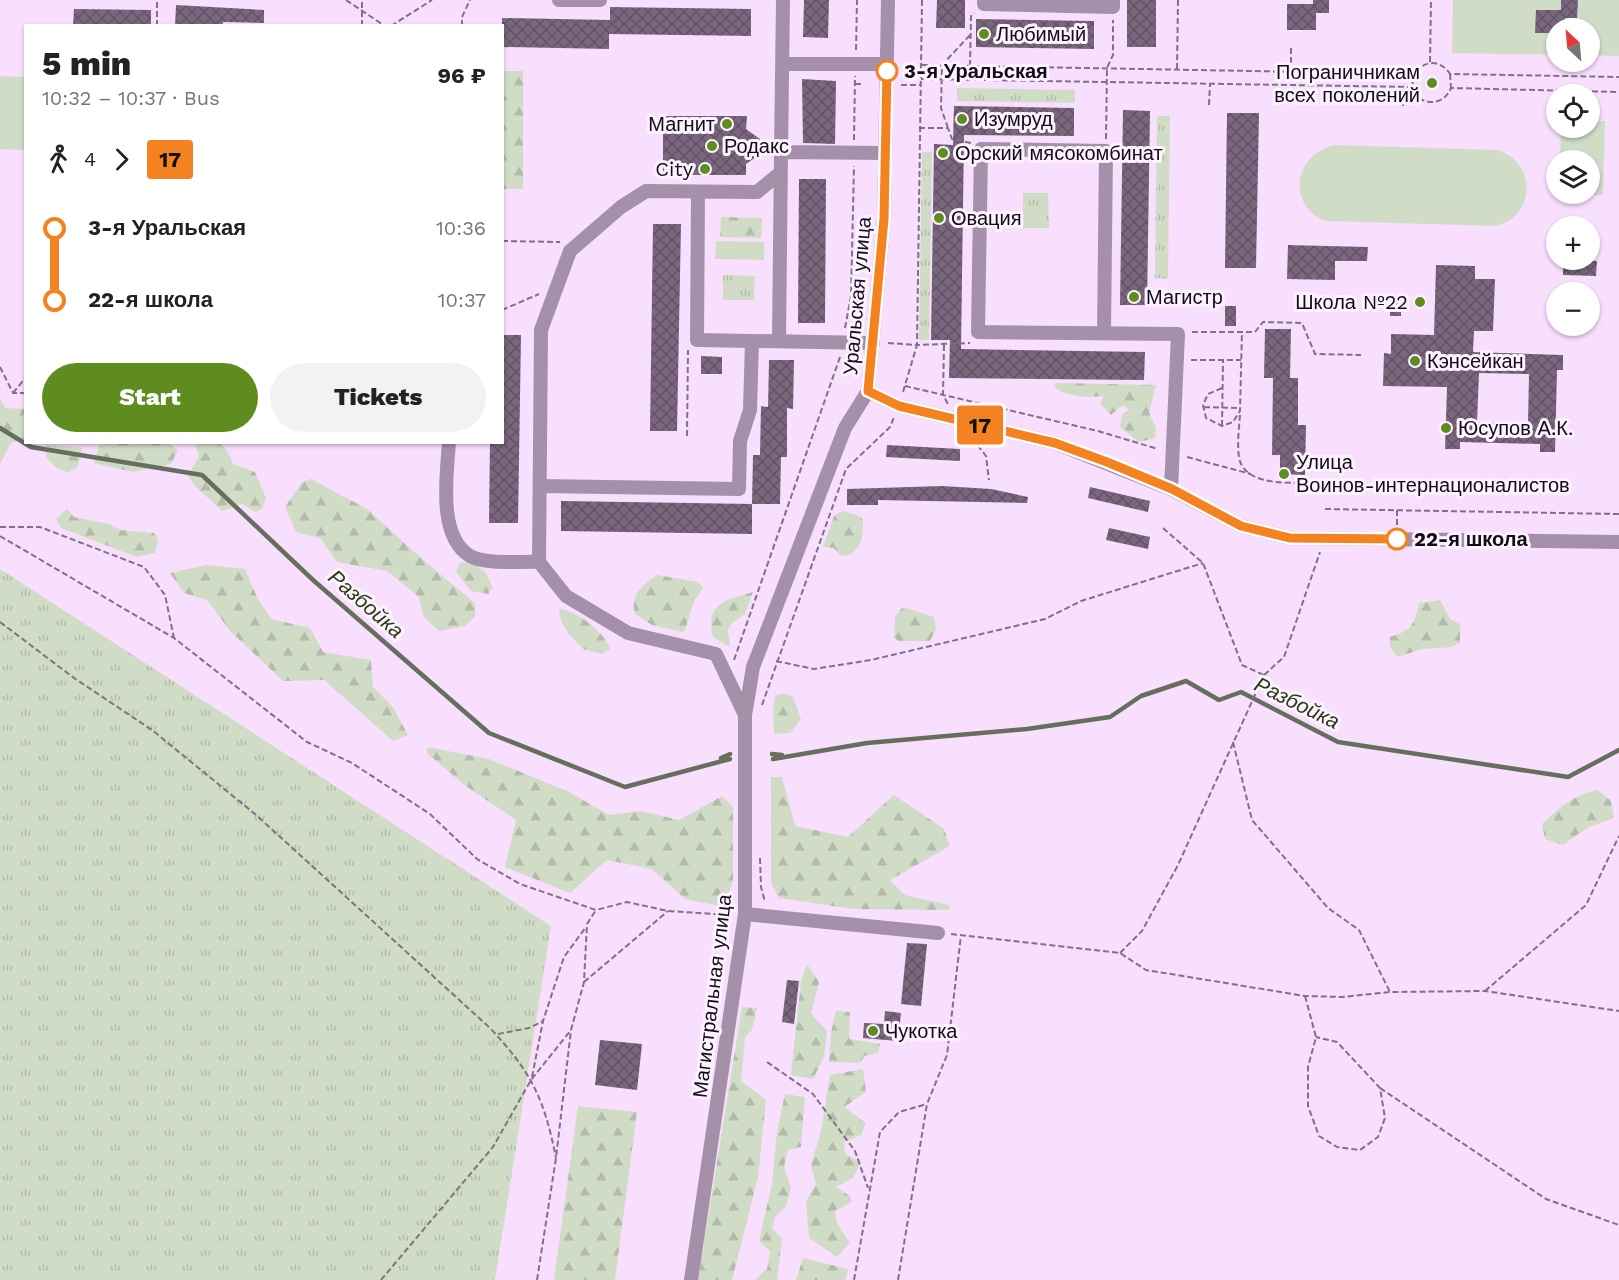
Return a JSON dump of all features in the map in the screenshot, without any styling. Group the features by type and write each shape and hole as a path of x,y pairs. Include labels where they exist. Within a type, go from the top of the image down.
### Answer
{"street":[{"path":"559,0 600,0"},
{"path":"779,341 779,174 783,0"},
{"name":"Уральская улица","path":"745,715 753,667 762,638 845,428 868,391 884,219 888,0"},
{"path":"984,2 1113,3"},
{"path":"782,64 887,64"},
{"path":"1104,333 1106,151 981,149 978,332 1178,334 1172,489"},
{"path":"781,152 885,153"},
{"path":"745,715 716,654 627,633 566,596 539,562 541,330 570,251 621,207 646,191 757,192 779,174"},
{"path":"698,192 697,340 873,343"},
{"path":"540,486 739,489 740,441 750,410 752,341"},
{"path":"868,391 899,406 1055,443 1172,489 1241,526 1290,538 1619,542"},
{"path":"449,444 446,509 459,545 470,556 483,560 539,562"},
{"name":"Магистральная улица","path":"691,1280 745,914 745,715"},
{"path":"745,914 938,933"}],"path":[{"path":"157,24 158,0"},
{"path":"346,0 382,24"},
{"path":"362,24 363,0"},
{"path":"394,24 432,0"},
{"path":"462,24 462,17 470,0"},
{"path":"728,677 843,342 851,296 857,0"},
{"path":"922,0 917,345 905,386 1098,431 1251,474 1267,482 1326,482"},
{"path":"1177,69 1178,0"},
{"path":"1430,62 1431,0"},
{"path":"970,66 971,16 984,2"},
{"path":"1106,151 1107,68 1113,55 1113,3"},
{"path":"971,34 942,65 941,108 952,140 967,140 981,149"},
{"path":"1291,72 1292,48"},
{"path":"1430,62 1442,65 1450,74 1451,88 1446,98 1433,103 1420,99 1412,87 1414,74 1423,64 1430,62"},
{"path":"922,65 1414,74"},
{"path":"1450,74 1619,77"},
{"path":"921,79 1412,87"},
{"path":"855,84 864,84"},
{"path":"1209,105 1210,84"},
{"path":"898,85 921,85"},
{"path":"1403,87 1403,106"},
{"path":"1451,88 1546,91"},
{"path":"1600,92 1619,92"},
{"path":"919,128 948,128"},
{"path":"504,241 565,242"},
{"path":"504,309 558,285"},
{"path":"1178,334 1202,331 1255,332 1263,322 1302,323 1315,354 1361,355"},
{"path":"1242,331 1238,457 1241,465 1251,474"},
{"path":"873,343 968,345 978,332"},
{"path":"943,395 944,345"},
{"path":"1176,359 1241,360"},
{"path":"1222,426 1223,360"},
{"path":"0,367 13,393"},
{"path":"13,393 24,379"},
{"path":"1222,388 1208,394 1203,407 1210,422 1222,426 1233,422 1240,410"},
{"path":"13,393 24,393"},
{"path":"1203,407 1240,410"},
{"path":"761,708 846,469 890,427"},
{"path":"687,436 688,429"},
{"path":"1395,503 1397,525"},
{"path":"1409,503 1409,510"},
{"path":"1325,509 1619,514"},
{"path":"0,527 40,527 144,567 165,594 174,638"},
{"path":"1163,528 1203,563 1242,666 1264,675"},
{"path":"0,536 174,638 307,742 352,763 430,814 477,859 520,884 596,910 627,902 668,911 717,915 745,914"},
{"path":"1120,953 1142,931 1178,865 1264,675 1284,657 1324,539"},
{"path":"776,661 814,669 871,660 1045,619 1081,601 1203,563"},
{"path":"0,622 74,678 152,730 255,814 496,1034 531,1080 545,1107 556,1158"},
{"path":"1233,742 1252,820 1328,908 1359,930 1390,993"},
{"path":"1485,991 1586,905 1619,836"},
{"path":"531,1080 543,1021 564,957 596,910"},
{"path":"584,982 668,911"},
{"path":"537,1280 556,1158 572,1030 584,982 587,924"},
{"path":"938,933 1120,953 1146,970 1305,996 1342,997 1390,993 1485,991 1619,1011"},
{"path":"898,1280 927,1104 947,1055 961,935"},
{"path":"1305,996 1316,1037 1308,1066 1308,1106 1319,1136 1337,1147 1360,1149 1378,1137 1385,1118 1380,1088"},
{"path":"496,1034 529,1028 543,1021"},
{"path":"381,1280 493,1147 531,1080 572,1030"},
{"path":"1316,1037 1337,1042 1380,1088 1546,1199 1619,1225"},
{"path":"768,1062 813,1094 855,1151 868,1189"},
{"path":"854,1280 868,1189 880,1132 899,1112 927,1104"}],"green space":[{"path":"1453,0 1619,0 1619,56 1600,55 1600,18 1546,18 1546,55 1452,53"},
{"path":"504,71 523,71 523,189 504,189"},
{"path":"0,76 24,77 24,150 0,149"},
{"path":"957,88 1075,90 1075,103 957,101"},
{"path":"1157,116 1170,116 1168,279 1155,278"},
{"path":"1600,121 1605,121 1603,195 1600,195 1600,150 1560,150 1561,138 1600,138"},
{"path":"1336,145 1498,150 1511,157 1520,166 1527,189 1525,200 1510,220 1497,226 1325,221 1312,213 1304,203 1300,191 1300,179 1311,157"},
{"path":"922,152 932,152 929,340 919,340"},
{"path":"1023,193 1048,193 1049,228 1023,228"},
{"path":"721,217 762,218 761,238 720,237"},
{"path":"716,241 764,242 764,260 715,259"},
{"path":"723,275 755,276 754,300 723,300"},
{"path":"1057,383 1156,385 1149,413 1156,428 1155,438 1139,442 1120,427 1122,414 1129,410 1123,405 1111,415 1100,404 1103,396 1070,395 1053,386"},
{"path":"0,398 5,408 24,409 24,439 11,443 0,464"},
{"path":"100,444 170,444 178,450 171,464 133,472 94,463"},
{"path":"195,444 220,444 227,450 233,464 255,472 266,498 262,509 255,512 242,504 222,511 199,490 188,476 199,456"},
{"path":"46,445 82,448 78,467 67,473 54,466 46,457"},
{"path":"311,479 367,509 475,603 475,617 465,626 439,631 423,616 419,597 387,571 337,562 320,538 296,532 285,507 302,482"},
{"path":"67,509 74,517 109,524 120,530 154,533 158,540 155,553 137,557 61,528 56,519"},
{"path":"843,511 862,517 863,530 857,548 848,555 841,556 834,548 823,547 834,516"},
{"path":"471,562 486,573 493,588 488,594 471,591 456,572 459,563"},
{"path":"206,565 245,569 257,597 271,619 310,628 323,652 371,660 373,687 393,707 408,735 393,741 324,680 283,681 231,632 207,600 184,593 170,573"},
{"path":"0,569 551,926 495,1280 0,1280"},
{"path":"657,575 698,582 703,588 694,601 685,630 682,632 652,625 634,613 634,601 639,591"},
{"path":"753,592 745,614 732,623 728,630 730,647 713,637 711,626 715,610 726,601"},
{"path":"1440,600 1450,619 1460,624 1460,643 1451,647 1423,649 1397,657 1390,647 1390,637 1411,626 1419,603"},
{"path":"903,607 934,617 936,629 930,641 898,641 894,637 895,616"},
{"path":"559,609 574,614 589,623 602,635 610,649 602,654 583,649 561,620"},
{"path":"784,693 793,697 801,719 790,733 774,734 775,696"},
{"path":"427,747 489,759 569,792 609,815 640,811 679,820 722,796 733,807 733,880 725,907 685,899 652,869 607,860 570,893 505,867 516,820 463,784 427,753"},
{"path":"771,777 782,777 795,826 848,837 894,795 944,829 950,846 890,880 905,895 949,905 949,910 853,909 779,898 771,883"},
{"path":"1598,790 1611,801 1614,818 1587,828 1563,845 1545,839 1542,824 1574,799"},
{"path":"807,964 819,982 811,1014 827,1031 824,1057 813,1079 791,1075 801,981"},
{"path":"742,1007 757,1008 752,1030 745,1037 741,1081 766,1100 758,1177 732,1280 698,1280"},
{"path":"836,1011 850,1012 849,1039 880,1044 878,1053 864,1056 860,1063 829,1062 831,1033"},
{"path":"863,1069 866,1092 844,1107 866,1123 861,1135 844,1142 845,1154 861,1163 853,1178 836,1187 850,1196 852,1202 835,1211 837,1223 850,1243 837,1257 809,1238 806,1201 816,1184 811,1165 821,1131 830,1075"},
{"path":"785,1094 805,1097 801,1147 788,1150 784,1166 791,1188 786,1206 775,1217 772,1229 782,1238 777,1280 755,1280 767,1269 770,1251 759,1241 772,1184 777,1131"},
{"path":"578,1106 637,1112 615,1280 554,1280"},
{"path":"803,1258 848,1269 845,1280 796,1280"}],"building":[{"path":"804,0 829,0 828,38 803,37"},
{"path":"937,0 965,0 965,28 936,28"},
{"path":"1127,0 1156,0 1156,47 1127,47"},
{"path":"1313,0 1329,0 1329,13 1316,13 1316,30 1287,30 1287,4 1313,4"},
{"path":"1561,0 1578,0 1577,18 1546,18 1546,33 1535,33 1536,10 1561,10"},
{"path":"176,5 264,10 264,23 175,24"},
{"path":"610,7 751,9 751,36 609,34 609,49 504,47 502,18 610,20"},
{"path":"74,9 151,10 151,24 73,24"},
{"path":"976,19 1094,21 1094,49 976,47"},
{"path":"802,79 836,81 835,144 803,143"},
{"path":"954,106 1074,108 1074,136 964,135 961,349 1145,352 1144,380 949,378 950,340 931,340 934,144 953,145"},
{"path":"1123,110 1150,111 1147,305 1120,305"},
{"path":"1227,113 1259,113 1256,268 1225,268"},
{"name":"Родакс","path":"663,116 747,116 746,129 760,139 760,154 746,164 746,175 663,175"},
{"path":"799,179 826,179 825,323 798,323"},
{"path":"653,224 681,224 677,431 650,431"},
{"path":"1288,245 1368,247 1367,261 1335,261 1335,280 1287,279"},
{"path":"1436,265 1475,266 1475,279 1495,279 1493,331 1474,331 1473,352 1563,355 1563,370 1557,370 1555,452 1540,452 1540,444 1460,442 1460,449 1445,449 1447,387 1383,386 1384,353 1391,354 1391,334 1434,335","holes":["1479,373 1529,374 1528,423 1477,422"]},
{"path":"1563,270 1596,270 1596,276 1563,275"},
{"path":"1390,295 1401,295 1401,316 1390,316"},
{"path":"1225,306 1236,306 1236,326 1225,326"},
{"path":"1265,329 1291,329 1290,378 1298,378 1298,425 1306,425 1305,475 1280,474 1280,455 1272,455 1273,378 1264,378"},
{"path":"504,335 521,335 518,523 489,523 490,444 504,444"},
{"path":"701,356 722,357 722,374 701,374"},
{"path":"769,360 794,360 793,409 787,408 787,457 781,457 780,504 752,504 753,455 760,455 761,406 768,407"},
{"path":"887,445 960,449 960,461 886,457"},
{"path":"942,486 991,489 1028,497 1027,503 878,500 878,505 847,505 847,489"},
{"path":"1090,487 1150,501 1148,512 1088,498"},
{"path":"561,501 752,504 752,534 561,531"},
{"path":"1109,528 1150,537 1148,549 1106,540"},
{"path":"907,943 927,944 921,1006 901,1004"},
{"path":"787,980 799,981 794,1024 782,1022"},
{"path":"885,1011 901,1013 898,1041 863,1038 864,1023 884,1024"},
{"path":"600,1040 642,1044 637,1090 595,1085"}],"waterway":[{"name":"Разбойка","path":"0,428 24,443"},
{"name":"Разбойка","path":"26,444 31,447 202,475 313,580 489,733 625,787 730,759"},
{"name":"Разбойка","path":"773,759 867,743 1027,729 1110,717 1141,696 1186,681 1219,700 1241,692 1338,742 1568,777 1619,750"},
{"name":"Разбойка","path":"721,758 730,754"},
{"name":"Разбойка","path":"772,754 782,755"}],"bus line":[{"name":"17","path":"887,71 884,219 868,391 899,406 1055,443 1172,489 1241,526 1290,538 1397,539"}],"place":[{"name":"Любимый","path":"984,34"},
{"name":"3-я Уральская","path":"887,71"},
{"name":"Пограничникам всех поколений","path":"1432,83"},
{"name":"Изумруд","path":"962,119"},
{"name":"Магнит","path":"727,124"},
{"name":"Родакс","path":"712,146"},
{"name":"Орский мясокомбинат","path":"943,153"},
{"name":"City","path":"705,169"},
{"name":"Овация","path":"939,218"},
{"name":"Магистр","path":"1134,297"},
{"name":"Школа №22","path":"1420,302"},
{"name":"Кэнсейкан","path":"1415,361"},
{"name":"Юсупов А.К.","path":"1446,428"},
{"name":"Улица Воинов-интернационалистов","path":"1284,474"},
{"name":"22-я школа","path":"1397,539"},
{"name":"Чукотка","path":"873,1031"}]}
